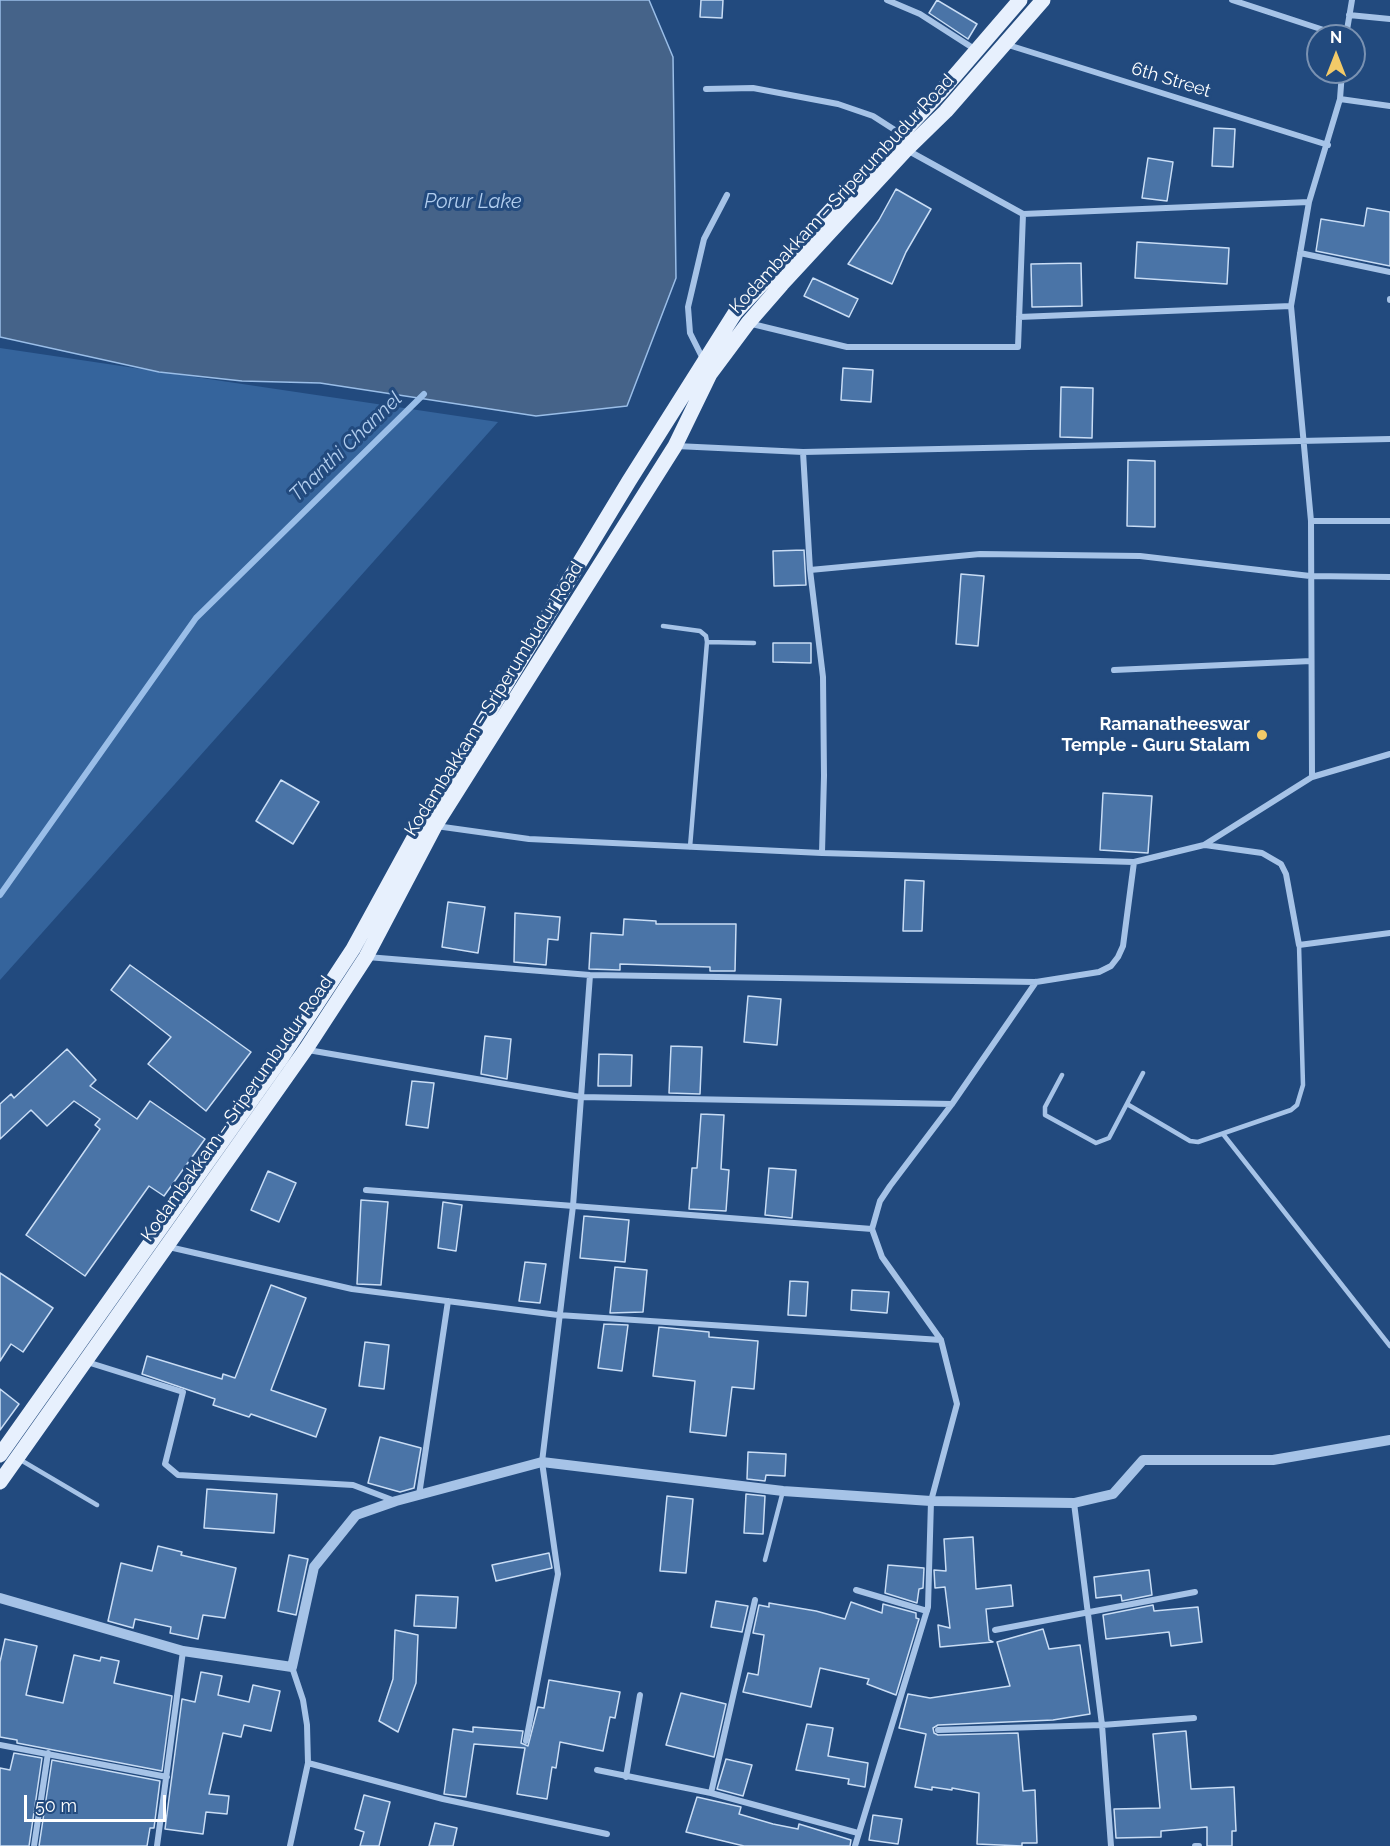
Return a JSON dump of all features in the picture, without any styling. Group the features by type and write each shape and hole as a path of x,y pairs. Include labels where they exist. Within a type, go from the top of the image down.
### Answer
{"main road":[{"name":"Kodambakkam – Sriperumbudur Road","path":"0,1455 282,1057 353,949 629,481 735,313 977,50 1020,0"},
{"name":"Kodambakkam – Sriperumbudur Road","path":"0,1482 306,1049 366,957 428,825 647,491 675,446 710,374 748,323 946,111 1043,0"},
{"path":"629,481 647,491"}],"street":[{"path":"887,0 920,14 977,50"},
{"path":"1232,0 1307,24"},
{"path":"1347,24 1352,0"},
{"path":"1349,15 1390,19"},
{"name":"6th Street","path":"1005,44 1328,145"},
{"path":"1312,777 1311,521 1291,306 1309,202 1328,145 1340,99 1341,84"},
{"path":"706,88 753,88 838,104 873,116 900,133 910,147 1023,214 1309,202"},
{"path":"1340,99 1390,106"},
{"path":"704,359 690,333 688,307 704,239 728,195"},
{"path":"748,323 847,347 1018,347 1023,214"},
{"path":"1300,253 1390,272"},
{"path":"1019,317 1291,306"},
{"path":"675,446 803,452 1390,439"},
{"path":"803,452 810,570 823,677 822,853"},
{"path":"1311,521 1390,521"},
{"path":"810,570 980,554 1140,556 1310,576 1390,577"},
{"path":"1114,670 1311,662"},
{"path":"428,825 529,839 822,853 1134,862 1204,845 1312,777 1390,754"},
{"path":"1204,845 1262,853 1281,864 1286,874 1299,945 1390,933"},
{"path":"366,957 590,975 1036,982 1099,972 1111,966 1123,946 1134,862"},
{"path":"526,1741 558,1574 542,1462 573,1206 590,975"},
{"path":"855,1846 927,1611 931,1501 957,1404 941,1340 882,1257 872,1229 880,1201 952,1104 1036,982"},
{"path":"306,1049 580,1097 952,1104"},
{"path":"366,1190 872,1229"},
{"path":"166,1246 352,1289 558,1315 941,1340"},
{"path":"419,1495 448,1300"},
{"path":"86,1361 183,1392 165,1464 178,1475 353,1485 396,1501"},
{"path":"290,1846 308,1763 307,1725 303,1700 292,1667 314,1567 356,1515 396,1501 542,1462 783,1491 931,1501 1074,1503 1113,1494 1143,1460 1273,1460 1390,1440"},
{"path":"1074,1503 1102,1725 1111,1846"},
{"path":"856,1590 927,1611"},
{"path":"995,1630 1195,1592"},
{"path":"0,1598 183,1651 292,1667"},
{"path":"711,1793 755,1600"},
{"path":"158,1846 183,1651"},
{"path":"626,1777 640,1695"},
{"path":"938,1730 1102,1725 1194,1718"},
{"path":"0,1745 167,1777"},
{"path":"34,1846 48,1753"},
{"path":"308,1763 442,1799 607,1834"},
{"path":"597,1770 711,1793 858,1833"}],"lane":[{"path":"663,626 700,631 706,636 707,642 690,847"},
{"path":"707,642 754,643"},
{"path":"1127,1104 1190,1141 1198,1142 1291,1110 1301,1099 1304,1085 1299,945"},
{"path":"1062,1075 1045,1107 1045,1115 1091,1142 1103,1142 1109,1138 1143,1073"},
{"path":"1223,1134 1390,1346"},
{"path":"17,1457 97,1505"},
{"path":"765,1560 783,1491"}],"shaded area":[{"path":"0,348 498,422 0,980"}],"water":[{"name":"Porur Lake","path":"0,0 649,0 673,57 676,278 627,406 536,416 320,383 242,381 159,372 0,337"}],"building":[{"path":"701,0 723,0 722,18 700,17"},
{"path":"937,0 977,24 968,39 929,13"},
{"path":"1214,128 1235,129 1233,167 1212,166"},
{"path":"1148,158 1173,162 1167,201 1142,198"},
{"path":"896,189 931,209 906,252 892,284 848,264 879,220"},
{"path":"1367,208 1390,212 1390,266 1316,251 1321,219 1364,226"},
{"path":"1137,242 1229,248 1227,284 1135,278"},
{"path":"1081,263 1082,306 1032,307 1031,264"},
{"path":"813,278 858,299 849,317 804,296"},
{"path":"843,368 873,370 871,402 841,400"},
{"path":"1061,387 1093,388 1092,438 1060,437"},
{"path":"1128,460 1155,461 1155,527 1127,526"},
{"path":"804,550 806,585 774,586 773,551"},
{"path":"961,574 984,576 978,646 956,644"},
{"path":"773,643 811,643 811,663 773,662"},
{"path":"281,780 319,802 293,844 256,821"},
{"path":"1103,793 1152,796 1148,853 1100,850"},
{"path":"905,880 924,881 922,931 903,931"},
{"path":"448,902 485,907 478,953 442,947"},
{"path":"515,913 560,917 558,940 548,939 546,965 514,962"},
{"path":"624,919 656,921 656,924 736,924 735,971 710,971 710,967 620,964 620,970 589,969 591,933 623,935"},
{"path":"130,965 251,1052 206,1111 148,1064 171,1037 111,990"},
{"path":"748,996 781,999 777,1045 744,1042"},
{"path":"485,1036 511,1039 507,1079 481,1074"},
{"path":"671,1046 702,1047 700,1094 669,1093"},
{"path":"67,1049 96,1080 90,1086 137,1119 150,1101 205,1139 164,1196 149,1186 85,1276 26,1235 100,1129 95,1125 100,1119 74,1101 47,1126 31,1110 0,1139 0,1104 11,1094 14,1098"},
{"path":"599,1054 632,1055 631,1086 598,1086"},
{"path":"412,1081 434,1083 428,1128 406,1125"},
{"path":"701,1114 724,1115 721,1169 729,1170 726,1211 689,1209 692,1168 697,1168"},
{"path":"769,1168 796,1170 792,1218 765,1215"},
{"path":"268,1171 296,1183 279,1222 251,1210"},
{"path":"361,1200 388,1202 381,1285 357,1284"},
{"path":"443,1202 462,1205 456,1251 438,1248"},
{"path":"584,1216 629,1220 625,1262 580,1258"},
{"path":"525,1262 546,1264 540,1303 519,1301"},
{"path":"615,1267 647,1270 643,1312 610,1313"},
{"path":"0,1273 53,1308 23,1352 11,1344 0,1361"},
{"path":"790,1281 808,1282 806,1316 788,1315"},
{"path":"271,1285 306,1298 271,1390 326,1409 316,1437 251,1414 249,1417 213,1405 215,1399 142,1374 147,1356 222,1379 223,1374 235,1378"},
{"path":"852,1290 889,1292 887,1313 851,1310"},
{"path":"604,1324 628,1325 622,1371 598,1368"},
{"path":"659,1327 709,1332 709,1337 758,1341 754,1389 732,1387 726,1436 690,1432 695,1381 653,1376"},
{"path":"365,1342 389,1345 384,1389 359,1386"},
{"path":"0,1389 19,1404 0,1430"},
{"path":"380,1437 421,1448 414,1488 400,1492 368,1483"},
{"path":"748,1452 786,1454 785,1476 766,1475 765,1481 747,1479"},
{"path":"207,1489 277,1494 274,1533 204,1528"},
{"path":"746,1494 765,1496 763,1534 744,1533"},
{"path":"667,1496 693,1499 686,1573 660,1571"},
{"path":"973,1537 976,1589 1011,1585 1013,1606 986,1609 989,1640 993,1642 940,1647 938,1625 950,1628 945,1587 935,1588 934,1570 946,1571 944,1539"},
{"path":"158,1546 182,1552 181,1555 236,1568 225,1618 203,1615 198,1639 170,1633 171,1627 135,1619 133,1628 108,1621 121,1563 152,1571"},
{"path":"549,1553 552,1568 496,1581 492,1565"},
{"path":"289,1555 308,1559 296,1615 278,1611"},
{"path":"888,1565 924,1568 923,1588 919,1589 917,1603 885,1593"},
{"path":"1149,1570 1152,1595 1122,1601 1121,1595 1096,1598 1094,1577"},
{"path":"416,1595 458,1597 456,1628 414,1626"},
{"path":"716,1601 748,1606 742,1632 711,1627"},
{"path":"851,1602 882,1613 883,1604 916,1613 916,1618 919,1619 896,1695 867,1684 869,1679 820,1668 811,1707 743,1692 748,1673 758,1675 764,1635 753,1633 759,1605 769,1607 769,1603 816,1611 845,1619"},
{"path":"1153,1605 1154,1611 1198,1607 1202,1642 1171,1646 1169,1632 1106,1639 1103,1615"},
{"path":"1043,1629 1049,1649 1080,1645 1090,1714 1053,1720 938,1725 933,1728 934,1733 938,1735 1018,1733 1023,1791 1035,1790 1037,1843 1022,1843 1022,1846 977,1844 979,1793 952,1788 952,1790 932,1787 932,1790 915,1787 926,1734 899,1728 908,1694 930,1698 1010,1686 997,1642"},
{"path":"395,1630 418,1635 416,1683 398,1732 379,1721 393,1679"},
{"path":"5,1639 37,1646 26,1695 63,1703 74,1655 100,1661 101,1657 119,1661 114,1683 172,1696 162,1771 17,1743 17,1740 0,1737 0,1662"},
{"path":"201,1672 222,1676 218,1695 249,1702 253,1685 280,1691 271,1731 244,1725 241,1737 223,1733 209,1794 229,1796 227,1814 206,1812 203,1834 165,1829 182,1699 195,1702"},
{"path":"549,1680 620,1692 615,1718 610,1717 603,1751 560,1742 556,1768 552,1767 547,1799 517,1794 525,1748 474,1744 466,1797 444,1794 453,1729 473,1732 473,1727 523,1731 521,1743 528,1746 538,1707 544,1708"},
{"path":"681,1693 726,1704 714,1757 666,1745"},
{"path":"807,1724 833,1728 828,1756 868,1763 865,1787 848,1784 849,1779 796,1770"},
{"path":"1186,1731 1191,1789 1234,1787 1236,1831 1232,1831 1232,1846 1207,1846 1207,1827 1161,1831 1161,1837 1116,1838 1114,1809 1160,1808 1153,1734"},
{"path":"14,1753 42,1758 29,1846 0,1846 0,1768 10,1770"},
{"path":"726,1759 752,1765 743,1796 717,1789"},
{"path":"52,1760 160,1781 154,1828 150,1828 147,1846 39,1846"},
{"path":"364,1795 390,1802 379,1846 360,1846 364,1832 355,1829"},
{"path":"697,1797 741,1807 739,1814 773,1824 798,1829 799,1824 851,1840 850,1846 744,1846 686,1832"},
{"path":"873,1815 902,1819 898,1844 869,1840"},
{"path":"435,1823 457,1828 453,1846 429,1846"}],"waterway":[{"name":"Thanthi Channel","path":"0,895 196,618 424,394"}],"place":[{"name":"Ramanatheeswar Temple - Guru Stalam","path":"1262,735"}]}
